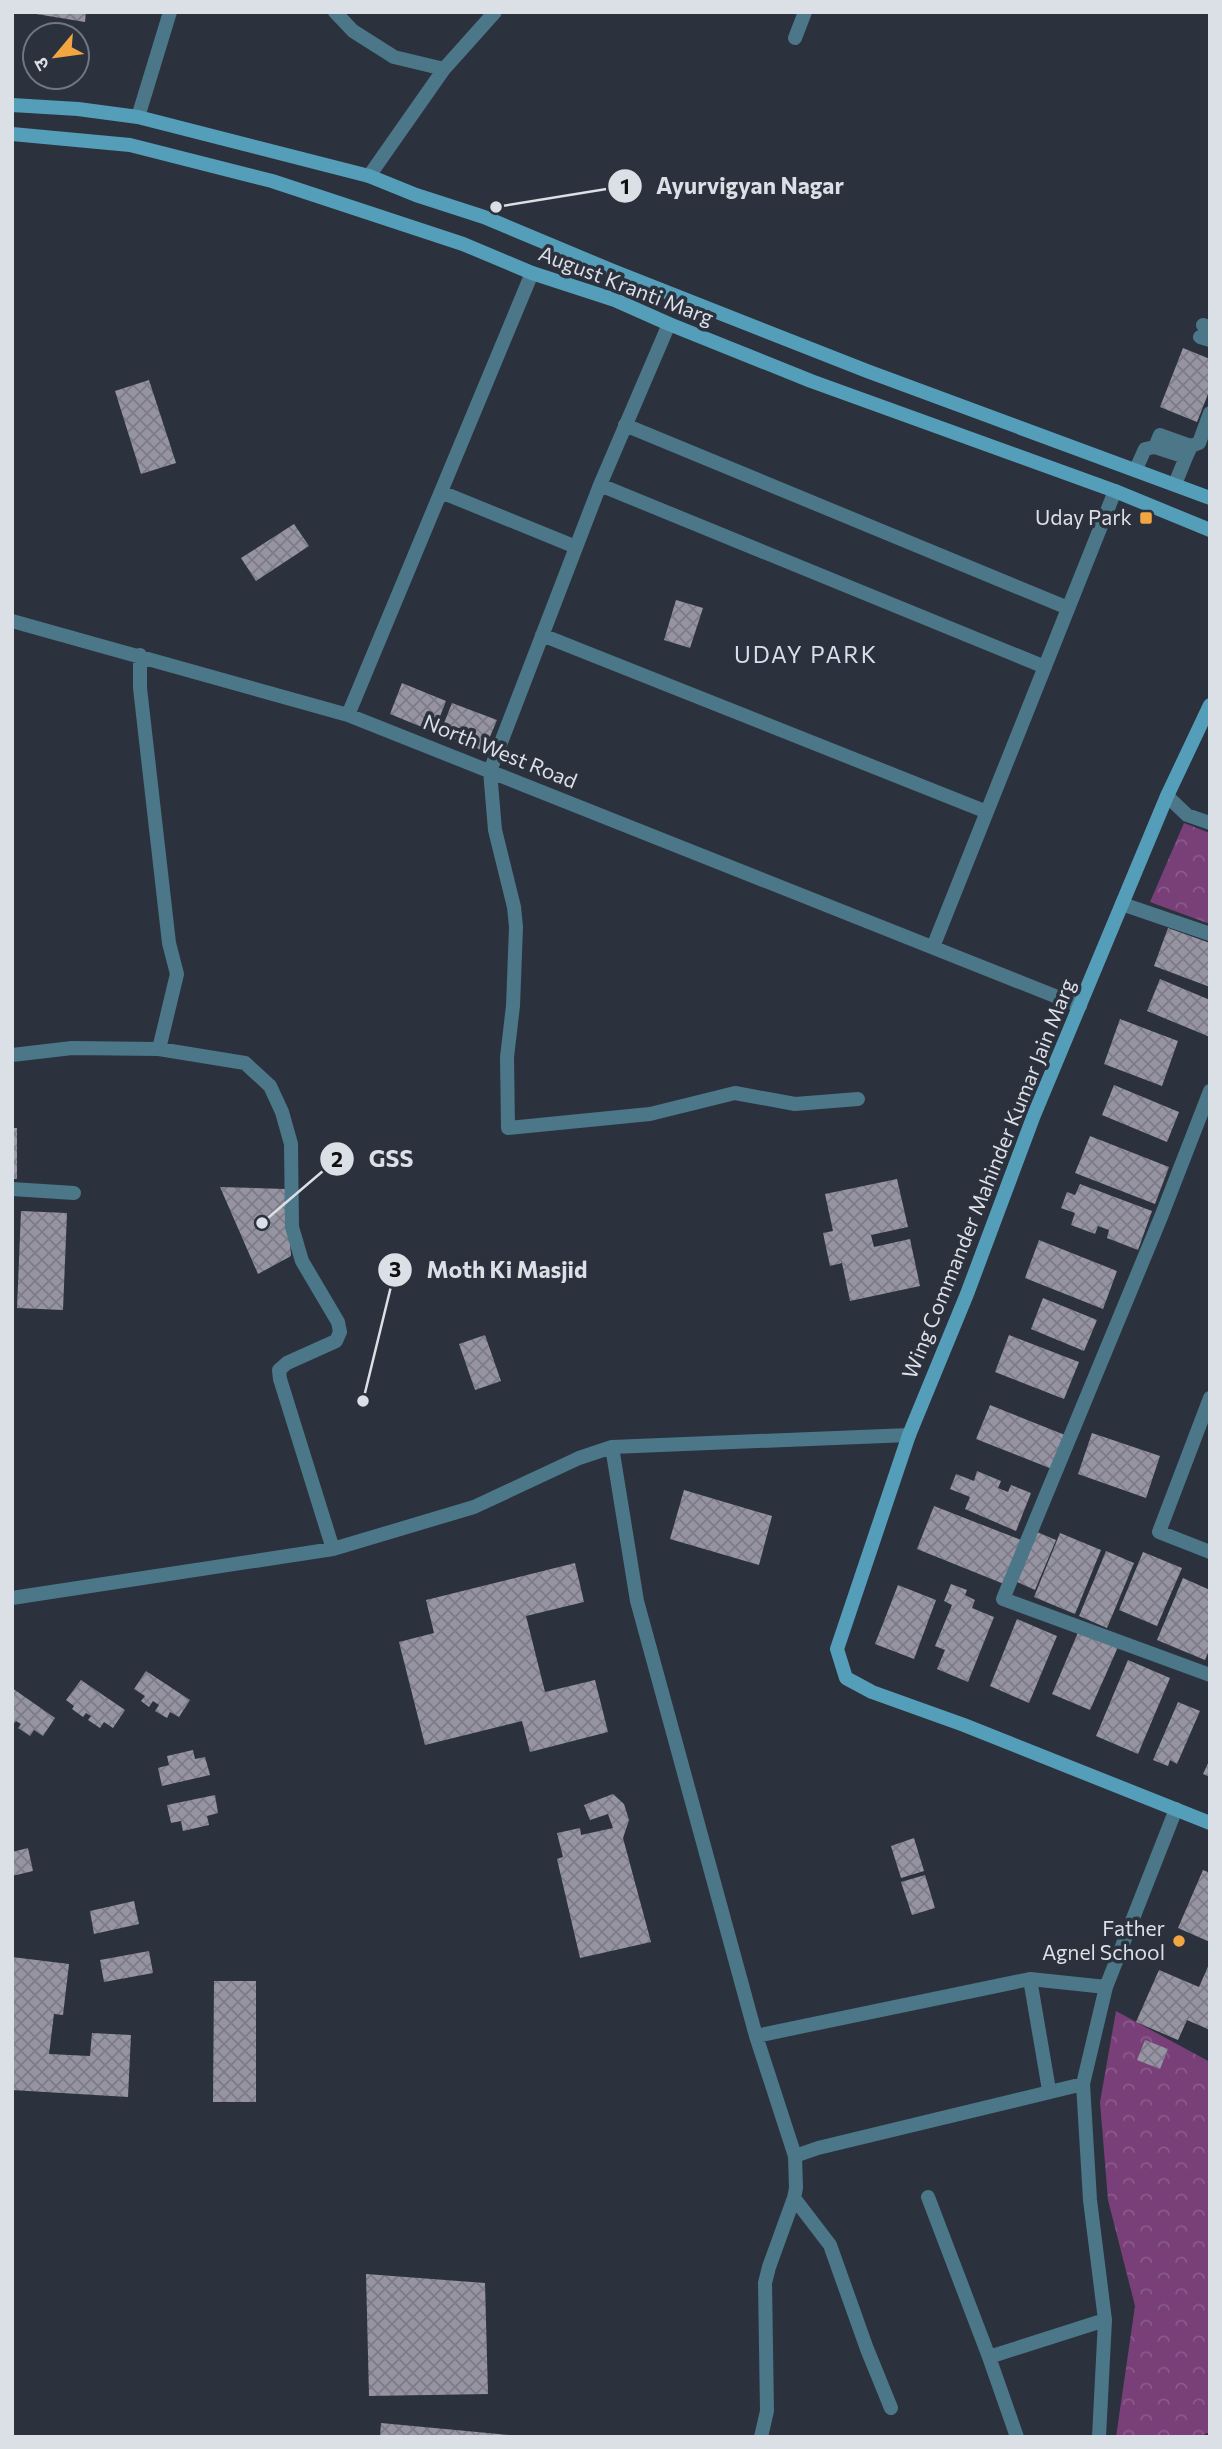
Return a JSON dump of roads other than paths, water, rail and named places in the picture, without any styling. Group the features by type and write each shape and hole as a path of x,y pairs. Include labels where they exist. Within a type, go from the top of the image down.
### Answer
{"main road":[{"name":"August Kranti Marg","path":"12,105 78,109 138,117 369,176 416,195 484,217 867,371 1210,498"},
{"name":"August Kranti Marg","path":"12,134 131,145 272,181 463,244 532,273 615,300 811,381 1115,491 1210,530"},
{"name":"Wing Commander Mahinder Kumar Jain Marg","path":"1176,1809 964,1725 872,1692 846,1678 837,1649 909,1435 967,1294 1034,1115 1167,796 1210,705"},
{"path":"1176,1809 1210,1823"}],"street":[{"path":"138,117 170,12"},
{"path":"335,12 353,31 394,57 444,69"},
{"path":"369,176 444,69 495,12"},
{"path":"795,38 804,12"},
{"path":"348,715 532,273"},
{"path":"668,324 600,485 490,771 495,830 514,907 516,928 513,1006 507,1057 508,1128 650,1115 735,1093 795,1104 858,1099"},
{"path":"1175,484 1188,452 1199,443 1210,413"},
{"path":"625,425 1068,608"},
{"path":"1136,469 1144,449 1155,447 1160,435 1188,452"},
{"path":"600,485 1045,667"},
{"path":"933,947 1115,491"},
{"path":"441,492 576,547"},
{"name":"North West Road","path":"12,621 348,715 1080,1006"},
{"path":"542,635 987,812"},
{"path":"141,655 140,688 169,943 177,974 159,1049"},
{"path":"1167,796 1188,815 1210,823"},
{"path":"1122,904 1210,934"},
{"path":"12,1055 72,1048 159,1049 245,1063 270,1086 285,1120 291,1144 292,1227 302,1261 338,1322 340,1332 336,1341 287,1363 279,1370 333,1549"},
{"path":"1210,1091 1161,1217 1003,1599 1210,1675"},
{"path":"12,1189 74,1193"},
{"path":"1210,1398 1158,1532 1210,1552"},
{"path":"12,1598 333,1549 474,1507 579,1458 612,1447 909,1435"},
{"path":"612,1447 637,1601 756,2036 795,2156 794,2198 765,2283 767,2412 761,2437"},
{"path":"1099,2437 1105,2320 1090,2200 1083,2084 1107,1987 1176,1809"},
{"path":"756,2036 1030,1979 1107,1987"},
{"path":"1030,1979 1049,2090"},
{"path":"795,2156 1049,2090 1083,2084"},
{"path":"928,2197 989,2357 1015,2436"},
{"path":"794,2198 830,2245 891,2408"},
{"path":"989,2357 1105,2320"}],"place":[{"name":"Ayurvigyan Nagar","path":"496,207"},
{"name":"Uday Park","path":"1146,518"},
{"name":"GSS","path":"262,1223"},
{"name":"Moth Ki Masjid","path":"363,1401"},
{"name":"Father Agnel School","path":"1179,1941"}],"district":[{"name":"UDAY PARK","path":"806,655"}]}
